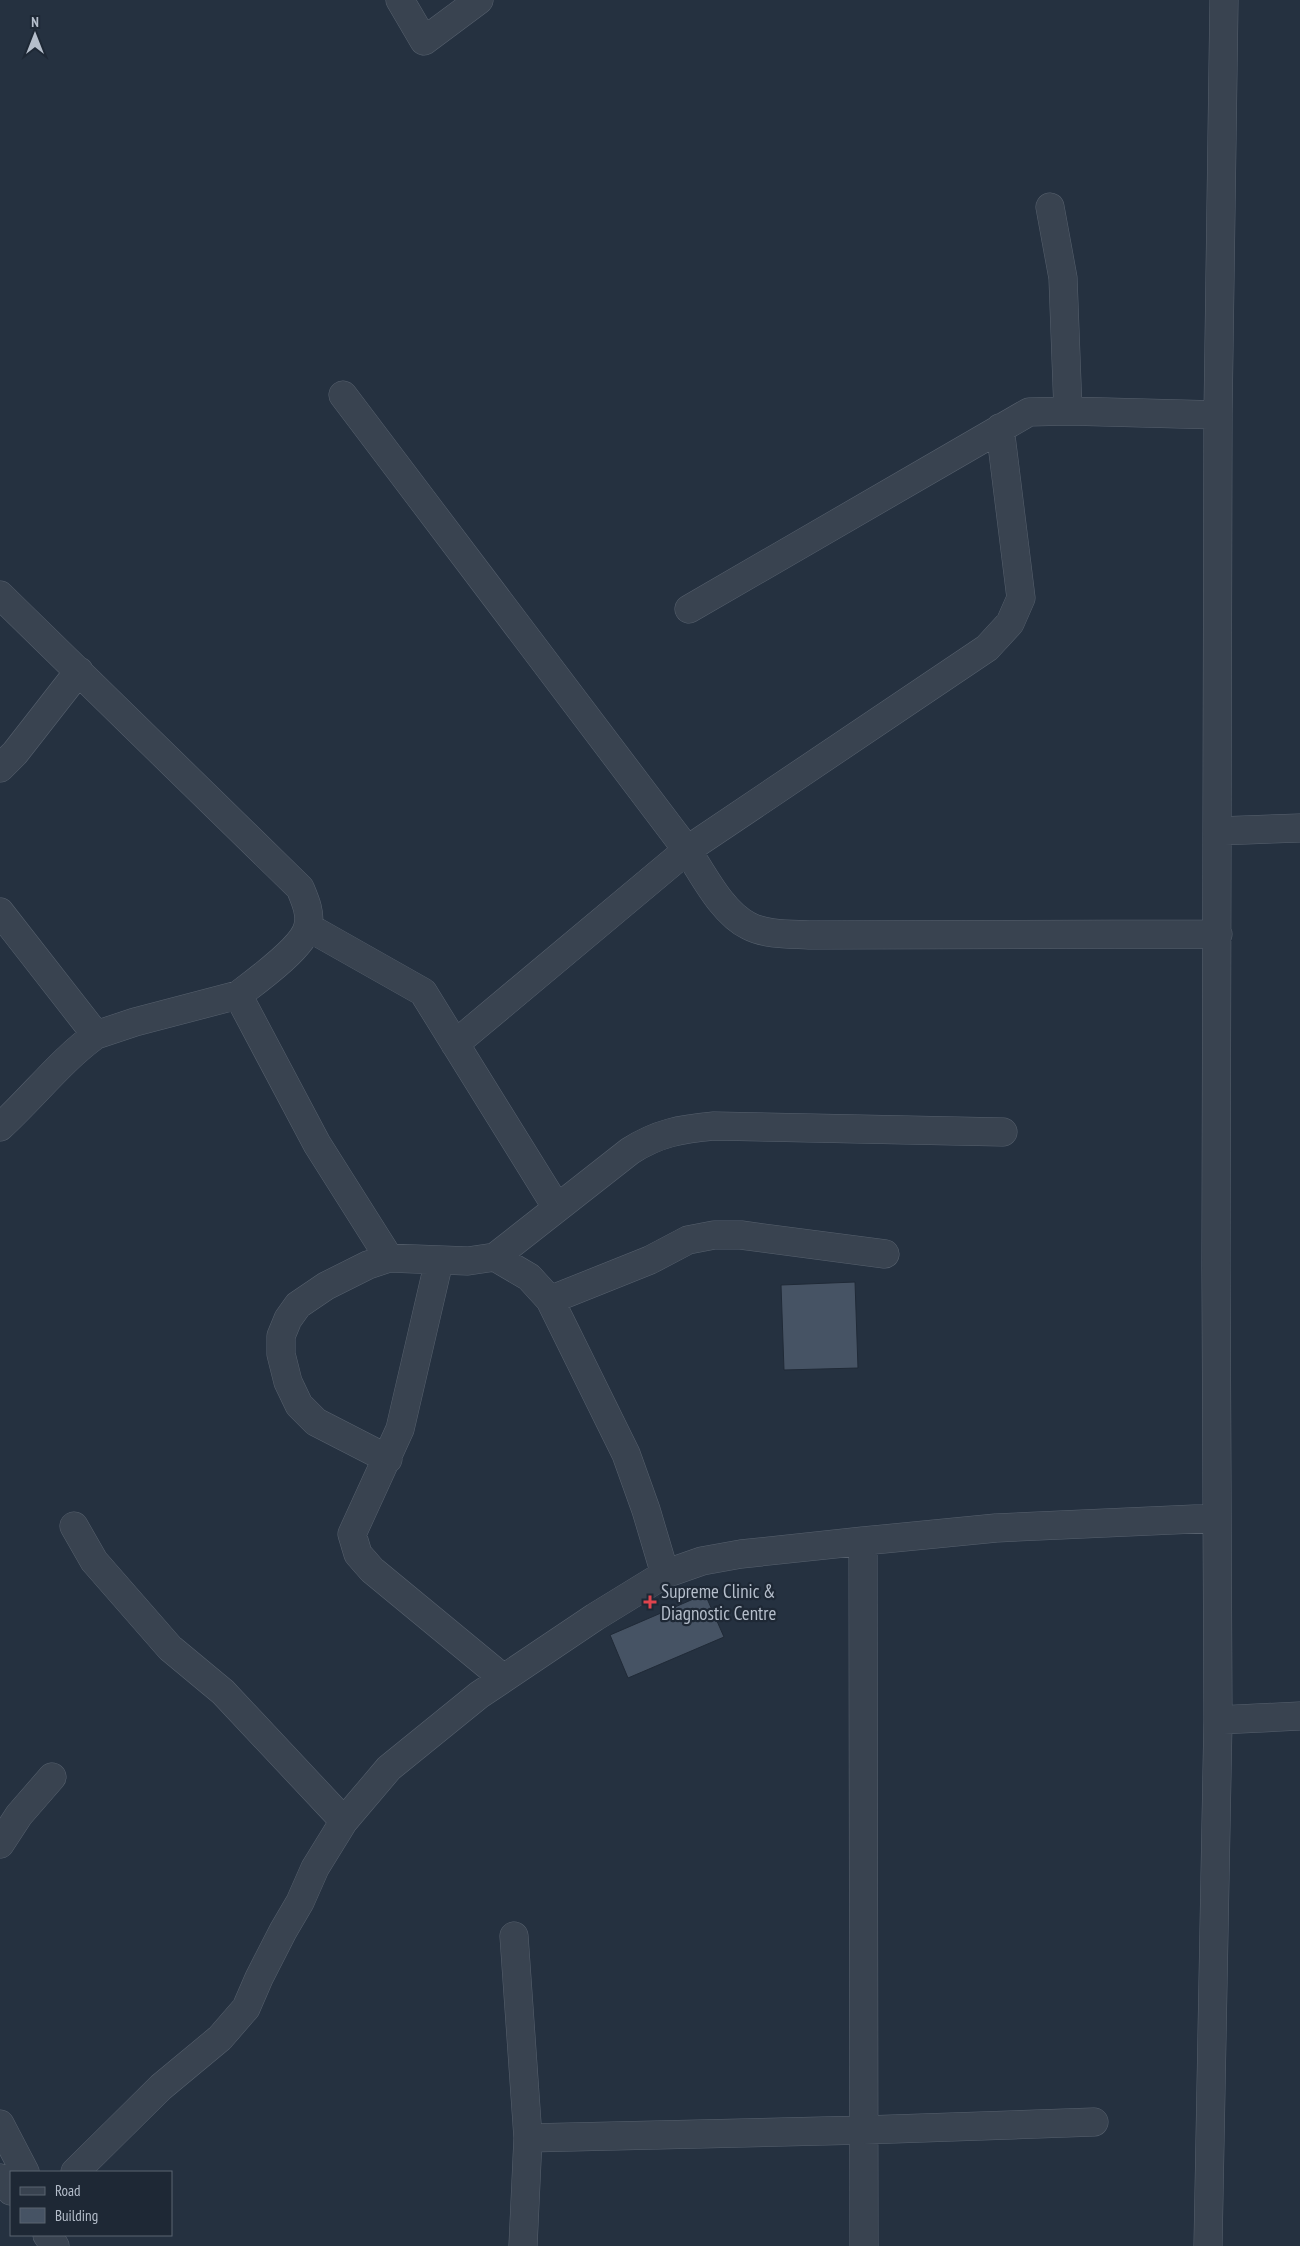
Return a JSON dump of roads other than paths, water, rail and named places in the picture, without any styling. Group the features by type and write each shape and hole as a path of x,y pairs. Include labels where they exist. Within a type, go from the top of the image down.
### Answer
{"street":[{"path":"400,0 424,41 479,0"},
{"path":"1208,2246 1218,1720 1216,1255 1218,415 1224,0"},
{"path":"1050,207 1063,278 1068,410"},
{"path":"343,395 687,850 731,916 750,927 775,932 809,935 1218,934"},
{"path":"689,609 1029,412 1068,410 1218,415"},
{"path":"455,1044 687,850 986,648 1010,623 1020,598 1000,428"},
{"path":"0,595 300,888 308,908 308,927 296,945 268,972 238,995 134,1022 96,1035 76,1049 37,1092 0,1127"},
{"path":"0,768 15,753 79,671"},
{"path":"1218,831 1300,828"},
{"path":"0,912 96,1035"},
{"path":"308,927 423,992 557,1208"},
{"path":"238,995 317,1144 389,1258"},
{"path":"388,1459 316,1422 299,1404 288,1382 281,1354 281,1336 288,1319 298,1305 342,1278 389,1258 468,1261 495,1257 643,1143 649,1139 682,1129 714,1126 1003,1132"},
{"path":"550,1300 650,1260 688,1240 714,1236 741,1236 884,1254"},
{"path":"495,1257 529,1276 550,1300 626,1454 646,1510 665,1574"},
{"path":"440,1261 400,1429 388,1459 352,1534 358,1554 372,1570 503,1678"},
{"path":"76,2171 161,2087 220,2038 246,2008 283,1931 300,1902 315,1868 344,1821 389,1768 433,1731 503,1678 595,1616 665,1574 702,1561 741,1554 863,1541 996,1528 1217,1518"},
{"path":"74,1526 94,1561 170,1648 223,1692 344,1821"},
{"path":"863,1541 864,2246"},
{"path":"1218,1720 1300,1716"},
{"path":"0,1844 19,1815 52,1777"},
{"path":"514,1936 528,2138 523,2246"},
{"path":"528,2138 1094,2122"},
{"path":"0,2124 24,2171"},
{"path":"0,2178 10,2190"}],"place":[{"name":"Supreme Clinic & Diagnostic Centre","path":"650,1602"}]}
